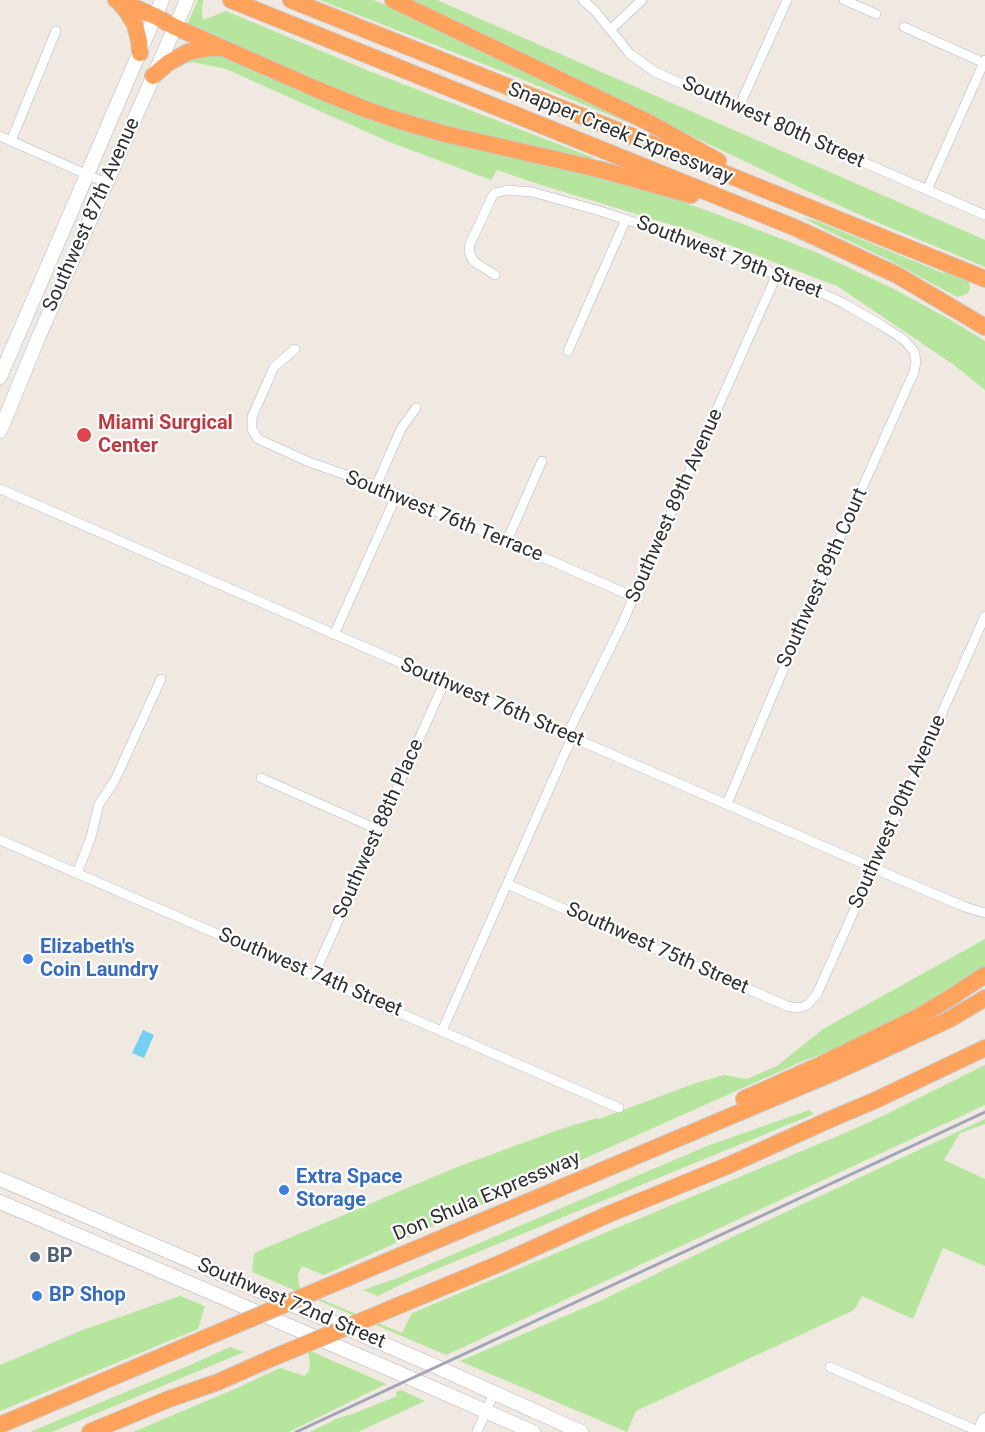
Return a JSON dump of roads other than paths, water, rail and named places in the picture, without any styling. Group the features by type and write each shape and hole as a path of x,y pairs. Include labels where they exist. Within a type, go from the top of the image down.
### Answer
{"highway":[{"path":"116,0 340,100 422,128 602,170 776,219"},
{"path":"116,0 135,24 140,53"},
{"name":"Snapper Creek Expressway","path":"231,0 776,219 881,267 937,297 985,327"},
{"name":"Snapper Creek Expressway","path":"291,0 985,279"},
{"path":"393,0 646,121 776,194"},
{"path":"153,76 168,63 188,52 210,48 224,49"},
{"path":"683,1137 702,1118 820,1065 916,1018 985,975"},
{"name":"Don Shula Expressway","path":"0,1425 833,1073 950,1019 985,998"},
{"path":"90,1432 169,1399 218,1382 501,1263 876,1100 985,1048"}],"main road":[{"name":"Southwest 87th Avenue","path":"0,377 162,0"},
{"name":"Southwest 87th Avenue","path":"0,431 39,336 186,0"},
{"path":"21,327 39,336"},
{"name":"Southwest 72nd Street","path":"0,1179 581,1432"},
{"name":"Southwest 72nd Street","path":"0,1202 532,1432"},
{"path":"148,1265 158,1246"},
{"path":"980,1432 985,1420"}],"street":[{"name":"Southwest 80th Street","path":"583,0 596,11 630,54 666,77 985,215"},
{"path":"610,30 642,0"},
{"path":"738,109 787,0"},
{"path":"844,0 876,15"},
{"path":"904,27 984,61 927,190"},
{"path":"11,141 56,31"},
{"path":"0,136 106,183"},
{"name":"Southwest 79th Street","path":"495,275 473,261 469,252 470,244 495,193 507,190 532,192 626,219 777,274 860,312 903,339 914,351"},
{"path":"568,351 626,219"},
{"name":"Southwest 89th Avenue","path":"442,1031 569,736 615,640 777,274"},
{"name":"Southwest 76th Terrace","path":"295,349 274,367 252,417 252,429 255,436 267,444 309,462 397,494 634,597"},
{"name":"Southwest 89th Court","path":"727,804 813,598 914,372 914,351"},
{"path":"376,486 401,429 416,408"},
{"path":"507,541 542,461"},
{"name":"Southwest 76th Street","path":"0,489 965,908 985,913"},
{"path":"334,635 397,494"},
{"name":"Southwest 90th Avenue","path":"807,1005 817,994 985,616"},
{"path":"77,873 91,837 99,804 115,780 160,679"},
{"name":"Southwest 88th Place","path":"314,975 444,683"},
{"path":"261,778 379,830"},
{"name":"Southwest 74th Street","path":"0,840 619,1108"},
{"name":"Southwest 75th Street","path":"507,884 787,1006 798,1008 807,1005"},
{"path":"830,1366 980,1432"},
{"path":"477,1432 494,1393"}],"water":[{"path":"143,1030 154,1035 144,1058 132,1053"}],"railway":[{"path":"296,1432 985,1112"}],"place":[{"name":"Miami Surgical Center","path":"84,435"},
{"name":"Elizabeth's Coin Laundry","path":"28,959"},
{"name":"Extra Space Storage","path":"284,1190"},
{"name":"BP","path":"35,1257"},
{"name":"BP Shop","path":"37,1296"}]}
